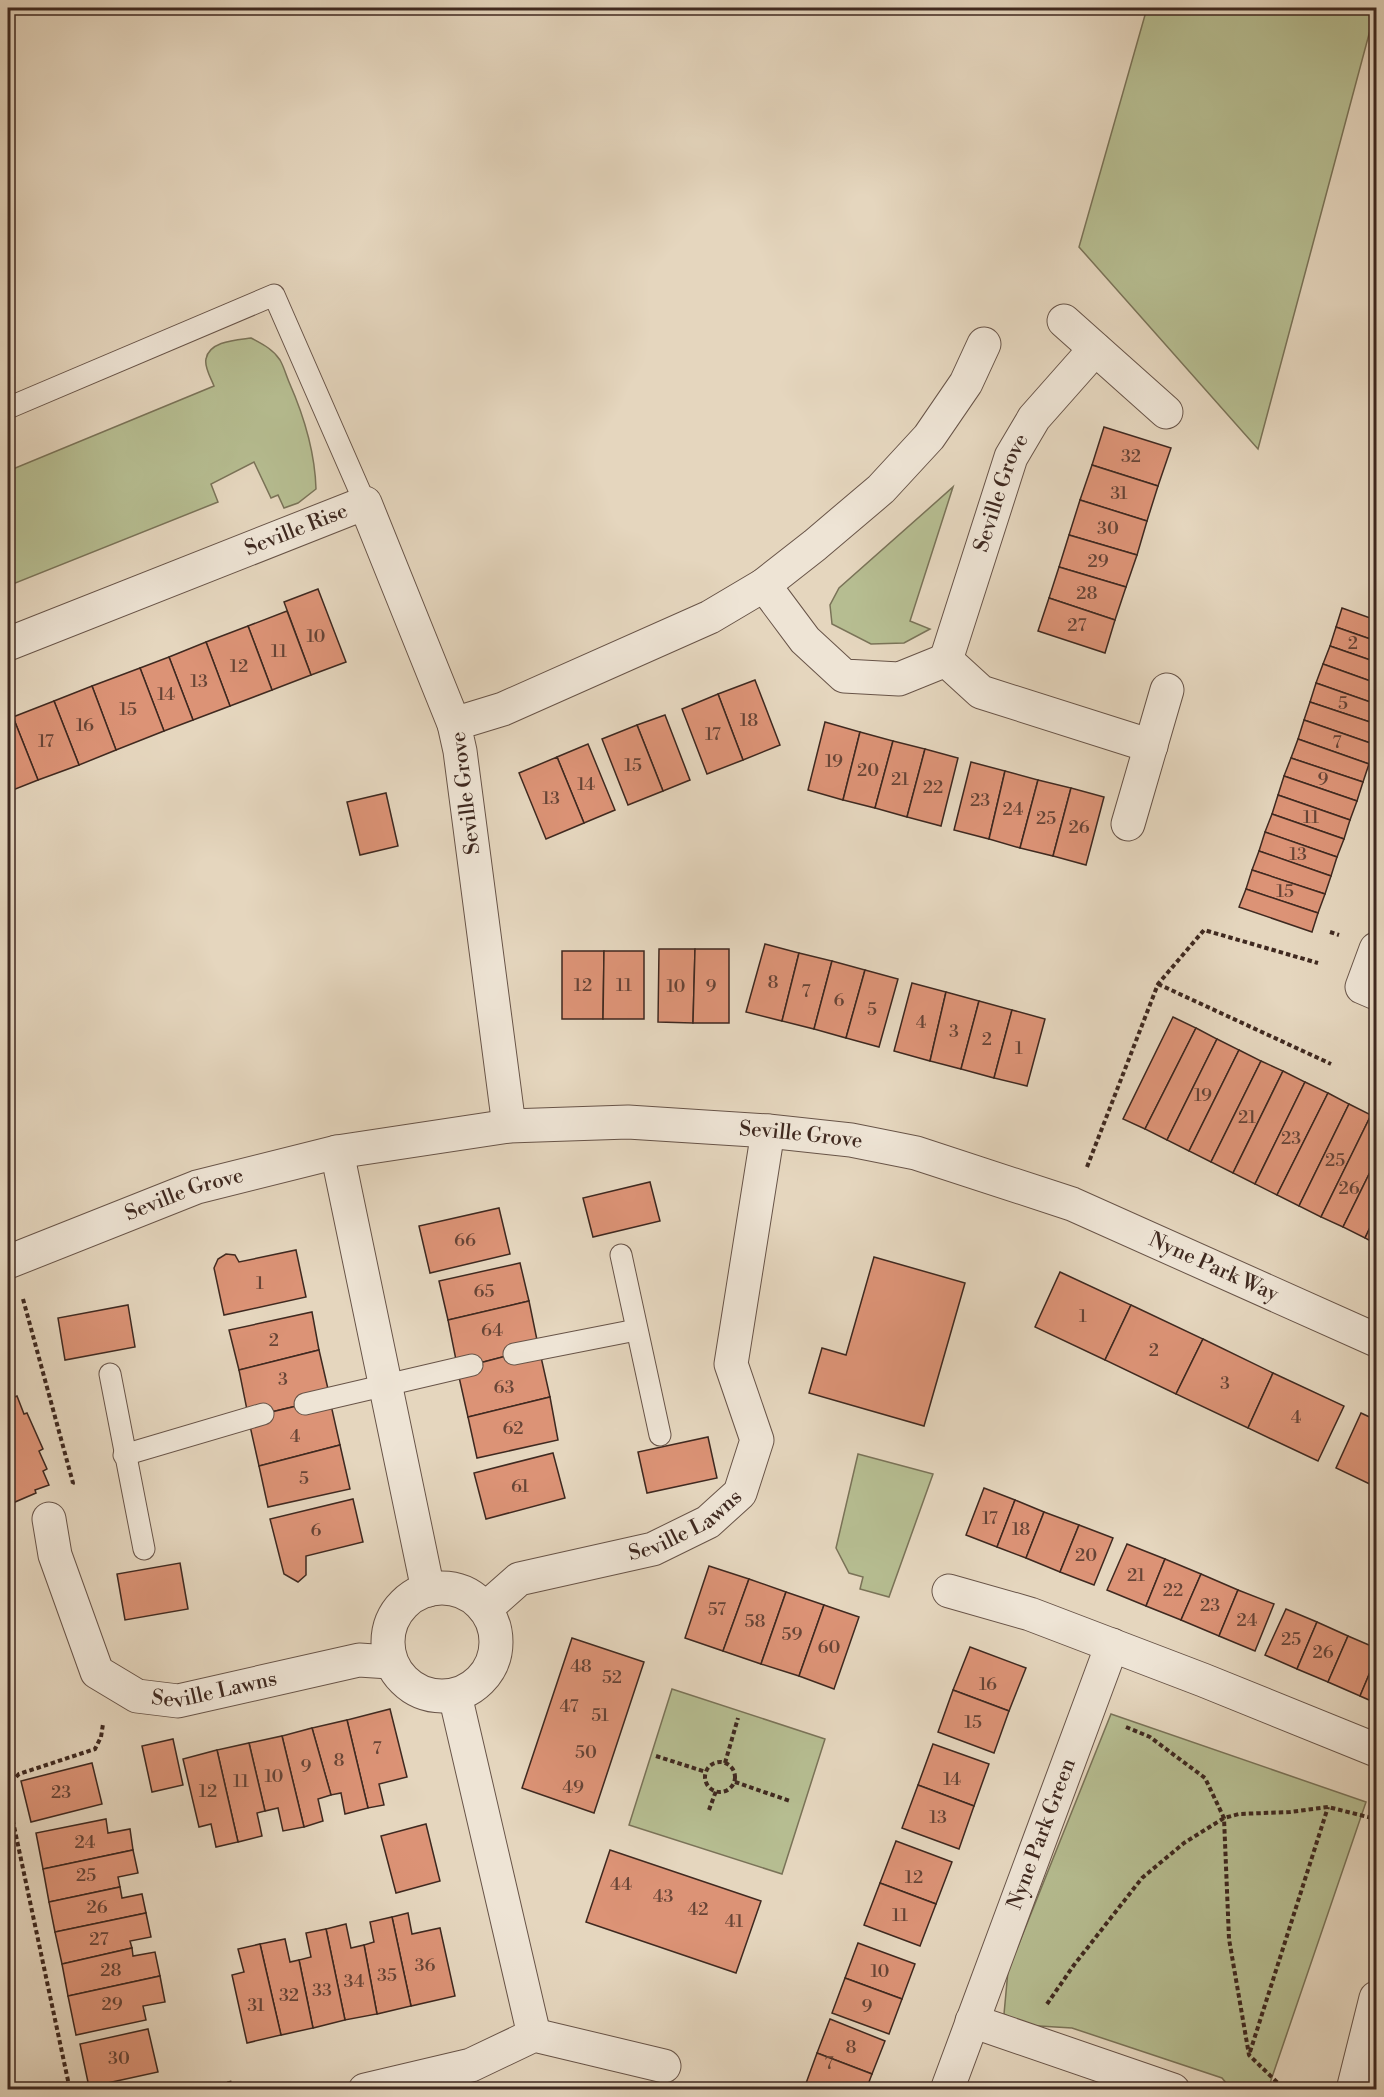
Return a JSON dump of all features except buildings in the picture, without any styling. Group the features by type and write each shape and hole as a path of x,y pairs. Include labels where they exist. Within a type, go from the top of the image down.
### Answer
{"street":[{"path":"1064,321 1166,412"},
{"name":"Seville Grove","path":"509,1126 460,751 454,724 503,709 710,617 764,585 881,489 905,463 928,437 966,383 984,344"},
{"name":"Seville Grove","path":"946,660 1011,457 1034,418 1095,349"},
{"name":"Seville Rise","path":"8,644 365,503 454,724"},
{"path":"764,585 805,640 844,676 899,679 946,660 981,692 1151,746"},
{"path":"1128,824 1167,690"},
{"path":"1377,949 1362,987 1377,993"},
{"name":"Seville Grove","path":"10,1261 197,1187 337,1152 509,1126 628,1122 768,1131 851,1140 916,1153 1061,1200"},
{"name":"Seville Lawns","path":"485,1609 519,1579 653,1549 708,1522 741,1493 757,1440 731,1364 768,1131"},
{"path":"337,1152 428,1590"},
{"name":"Nyne Park Way","path":"1061,1200 1377,1340"},
{"path":"49,1519 55,1556 97,1672"},
{"path":"446,1588 468,1594 485,1609 495,1630 495,1652 487,1673 472,1687 455,1695 433,1696 418,1691 400,1677 390,1662 387,1639 392,1621 408,1600 428,1590 446,1588"},
{"path":"949,1592 1030,1614 1377,1750"},
{"name":"Nyne Park Green","path":"947,2090 1112,1645"},
{"name":"Seville Lawns","path":"97,1672 137,1696 178,1701 359,1660 390,1662"},
{"path":"455,1695 534,2034"},
{"path":"1353,2090 1377,1998"},
{"path":"972,2021 1173,2090"},
{"path":"365,2090 471,2066 534,2034 664,2066"}],"lane":[{"path":"8,408 274,295 365,503"},
{"path":"621,1255 660,1435"},
{"path":"513,1354 636,1330"},
{"path":"304,1404 472,1365"},
{"path":"110,1374 144,1549"},
{"path":"124,1455 263,1414"}],"path":[{"path":"1061,1200 1158,984 1204,930 1318,963"},
{"path":"1158,984 1331,1064"},
{"path":"10,1261 73,1484 49,1519"},
{"path":"8,1789 10,1783 19,1774 94,1749 101,1737 108,1708 97,1672"},
{"path":"1088,1711 1150,1737 1205,1778 1224,1818 1229,1939 1249,2055 1285,2090"},
{"path":"725,1763 738,1718"},
{"path":"656,1756 706,1772"},
{"path":"725,1763 735,1773 735,1782 729,1789 716,1791 711,1789 706,1782 706,1772 712,1765 725,1763"},
{"path":"735,1782 790,1801"},
{"path":"709,1810 716,1791"},
{"path":"8,1798 70,2090"},
{"path":"1249,2055 1328,1807"},
{"path":"1021,2038 1142,1878 1184,1843 1224,1818 1239,1814 1290,1812 1328,1807 1377,1819"},
{"path":"198,2090 234,2082 236,2090"}],"green space":[{"path":"1147,8 1376,8 1258,449 1079,247"},
{"path":"251,338 271,350 283,365 308,434 316,489 298,503 284,508 278,495 271,498 254,462 211,484 218,502 8,586 8,471 214,386 206,365 208,353 212,348 224,342"},
{"path":"953,487 910,621 930,629 904,643 871,644 832,624 830,605 839,588"},
{"path":"858,1454 933,1474 889,1597 860,1589 863,1577 849,1573 836,1548"},
{"path":"672,1689 825,1739 782,1874 629,1825"},
{"path":"1111,1714 1366,1802 1268,2089 1231,2089 1222,2078 1072,2028 1023,2025 1004,2014 1008,1971"}]}
